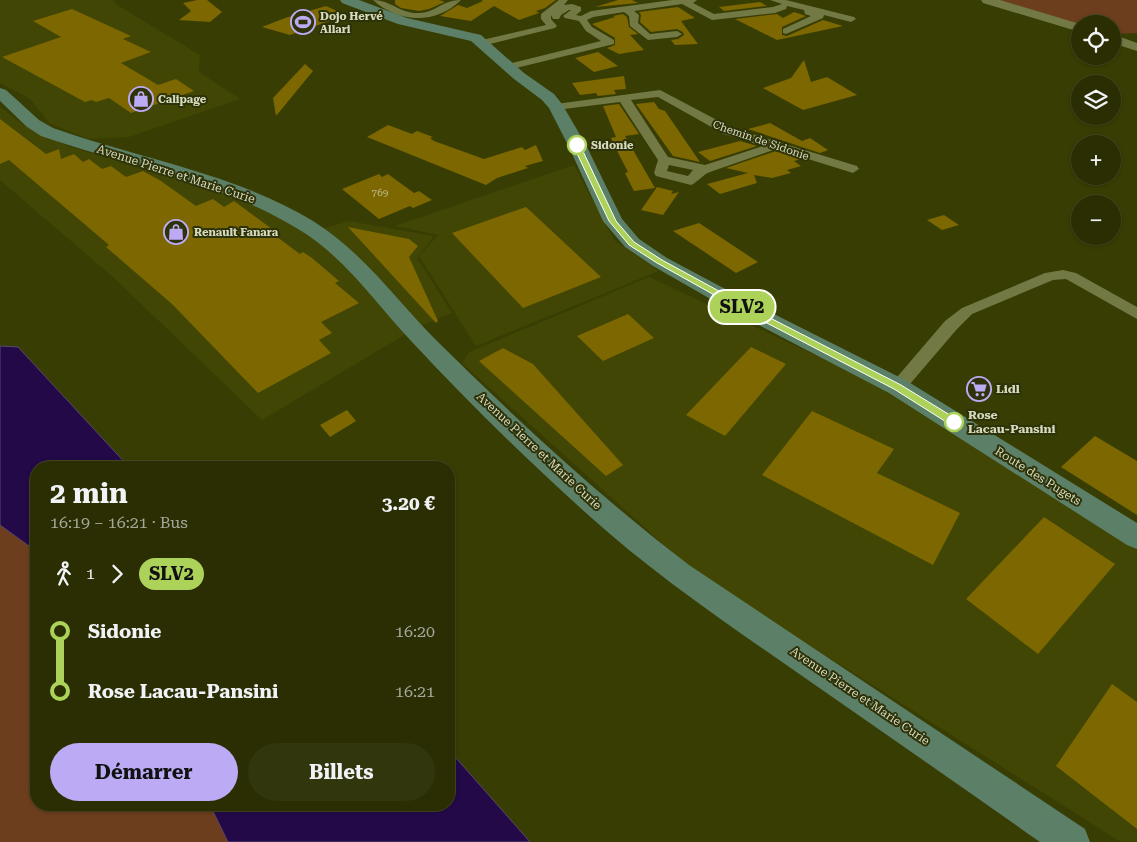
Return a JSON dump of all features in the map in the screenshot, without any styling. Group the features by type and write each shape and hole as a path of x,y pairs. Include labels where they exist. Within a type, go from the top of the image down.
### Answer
{"main road":[{"name":"Route des Pugets","path":"360,2 403,21 467,34 482,43 508,67 548,97 556,107 577,145 613,221 632,243 660,262 736,304 898,387 1137,537"},
{"name":"Avenue Pierre et Marie Curie","path":"0,93 30,122 48,132 243,194 276,208 324,237 345,256 453,371 552,465 645,548 1072,842"}],"street":[{"path":"378,0 391,10 421,17 429,16 456,0"},
{"path":"775,0 851,19"},
{"path":"987,0 1071,25"},
{"path":"552,26 546,19 546,14 564,1"},
{"path":"482,43 552,26 560,22 556,14 567,7 578,9 568,14 568,16 582,19 598,12 626,8 648,2 688,1 712,17 775,10 784,7"},
{"path":"786,31 820,16 806,11 800,6"},
{"path":"626,8 634,15 633,24 648,37 677,34"},
{"path":"508,67 610,42 589,29 582,19"},
{"path":"1121,41 1137,47"},
{"name":"Chemin de Sidonie","path":"556,107 660,93 709,122 774,146 853,169"},
{"path":"623,97 664,160 660,174 691,181 697,173 706,169 774,146"},
{"path":"898,387 951,325 968,311 1050,276 1063,274 1076,278 1137,314"}],"shaded area":[{"path":"0,0 113,0 117,5 200,55 199,72 240,99 129,137 88,139 49,123 30,99 0,83"},
{"path":"998,0 1137,0 1137,33 1121,34 1121,15 1071,15 1071,22"},
{"path":"0,107 32,131 71,147 255,203 308,233 349,221 434,236 417,258 452,313 416,328 262,420 114,278 0,180"},
{"path":"574,165 614,240 659,271 476,346 419,256 438,235 395,226"},
{"path":"649,277 896,393 1137,544 1137,842 1121,842 695,573 462,363 469,352"},
{"path":"0,346 18,347 123,461 30,461 30,547 0,525"},
{"path":"0,525 30,547 30,811 213,811 228,842 0,842"},
{"path":"455,757 530,842 228,842 213,811 455,811"}],"building":[{"path":"207,0 222,12 210,22 179,20 191,11 183,3"},
{"path":"395,0 439,0 445,2 419,11 401,8 395,4"},
{"path":"481,0 556,0 545,8 536,11 539,13 519,20 494,6 471,21 440,16 458,5 467,8 483,1"},
{"path":"618,0 632,0 638,3 595,7"},
{"path":"760,2 767,6 724,11 719,7"},
{"name":"Dojo Hervé Allari","path":"326,6 346,15 290,35 262,27 285,18"},
{"path":"678,7 695,18 681,21 698,44 675,45 671,40 678,39 684,35 683,32 677,29 651,32 640,22 641,15 639,12"},
{"path":"72,9 131,36 123,39 151,52 121,63 158,85 176,79 194,91 131,113 109,98 96,102 92,100 85,102 2,57 61,37 33,21"},
{"path":"794,12 806,16 782,27 782,35 787,36 823,20 843,26 777,40 735,19 777,14 783,18"},
{"path":"623,14 627,17 629,27 638,34 630,35 644,50 619,54 607,48 615,45 615,38 592,24"},
{"path":"598,52 618,66 594,72 575,58"},
{"path":"804,60 811,82 827,77 857,95 803,110 763,88 791,78"},
{"path":"305,64 313,71 276,116 273,98"},
{"path":"624,76 626,89 614,90 616,94 598,96 596,93 580,95 572,83"},
{"path":"654,102 659,109 665,111 700,162 673,156 636,104"},
{"path":"619,104 639,134 625,136 655,188 634,191 625,173 628,172 611,138 616,137 603,106"},
{"path":"0,119 46,154 59,149 61,159 74,154 83,162 89,159 102,169 111,166 126,177 143,171 161,181 196,206 213,199 224,207 234,201 272,229 269,231 300,254 303,252 312,258 339,281 335,283 359,303 321,322 332,333 319,340 331,353 258,393 172,304 106,247 109,245 9,160 0,164"},
{"path":"770,123 802,141 810,138 828,150 820,153 748,129"},
{"path":"388,125 412,134 417,131 433,137 430,138 434,141 484,159 522,147 525,150 536,145 543,161 525,166 528,168 497,178 486,185 367,137"},
{"path":"740,141 757,146 710,161 698,152"},
{"path":"776,151 801,159 794,161 801,166 787,170 791,173 772,178 754,175 757,183 720,194 707,184 748,173 726,168"},
{"path":"379,174 382,177 388,174 414,193 419,191 432,200 413,208 410,206 379,219 342,189"},
{"path":"657,187 673,191 671,194 679,192 663,215 641,210"},
{"path":"526,207 601,277 523,308 452,233"},
{"path":"944,215 959,225 942,230 927,220"},
{"path":"699,223 758,262 736,273 673,231"},
{"path":"348,227 409,239 418,246 409,257 438,321 436,323"},
{"path":"628,314 654,338 603,361 577,336"},
{"path":"751,347 786,364 725,436 686,415"},
{"path":"503,348 533,364 623,465 606,476 479,361"},
{"path":"347,410 356,421 330,437 320,425"},
{"path":"812,411 894,449 877,473 960,513 933,565 762,475"},
{"path":"1095,436 1137,461 1137,515 1061,467"},
{"path":"1044,517 1115,564 1038,654 966,599"},
{"path":"1112,684 1137,702 1137,829 1056,766"}],"bus line":[{"name":"SLV2","path":"577,145 613,221 632,243 660,262 736,304 898,387 954,422"}],"place":[{"name":"Dojo Hervé Allari","path":"303,22"},
{"name":"Calipage","path":"141,99"},
{"name":"Sidonie","path":"577,145"},
{"name":"Renault Fanara","path":"176,232"},
{"name":"Lidl","path":"979,389"},
{"name":"Rose Lacau-Pansini","path":"954,422"}]}
